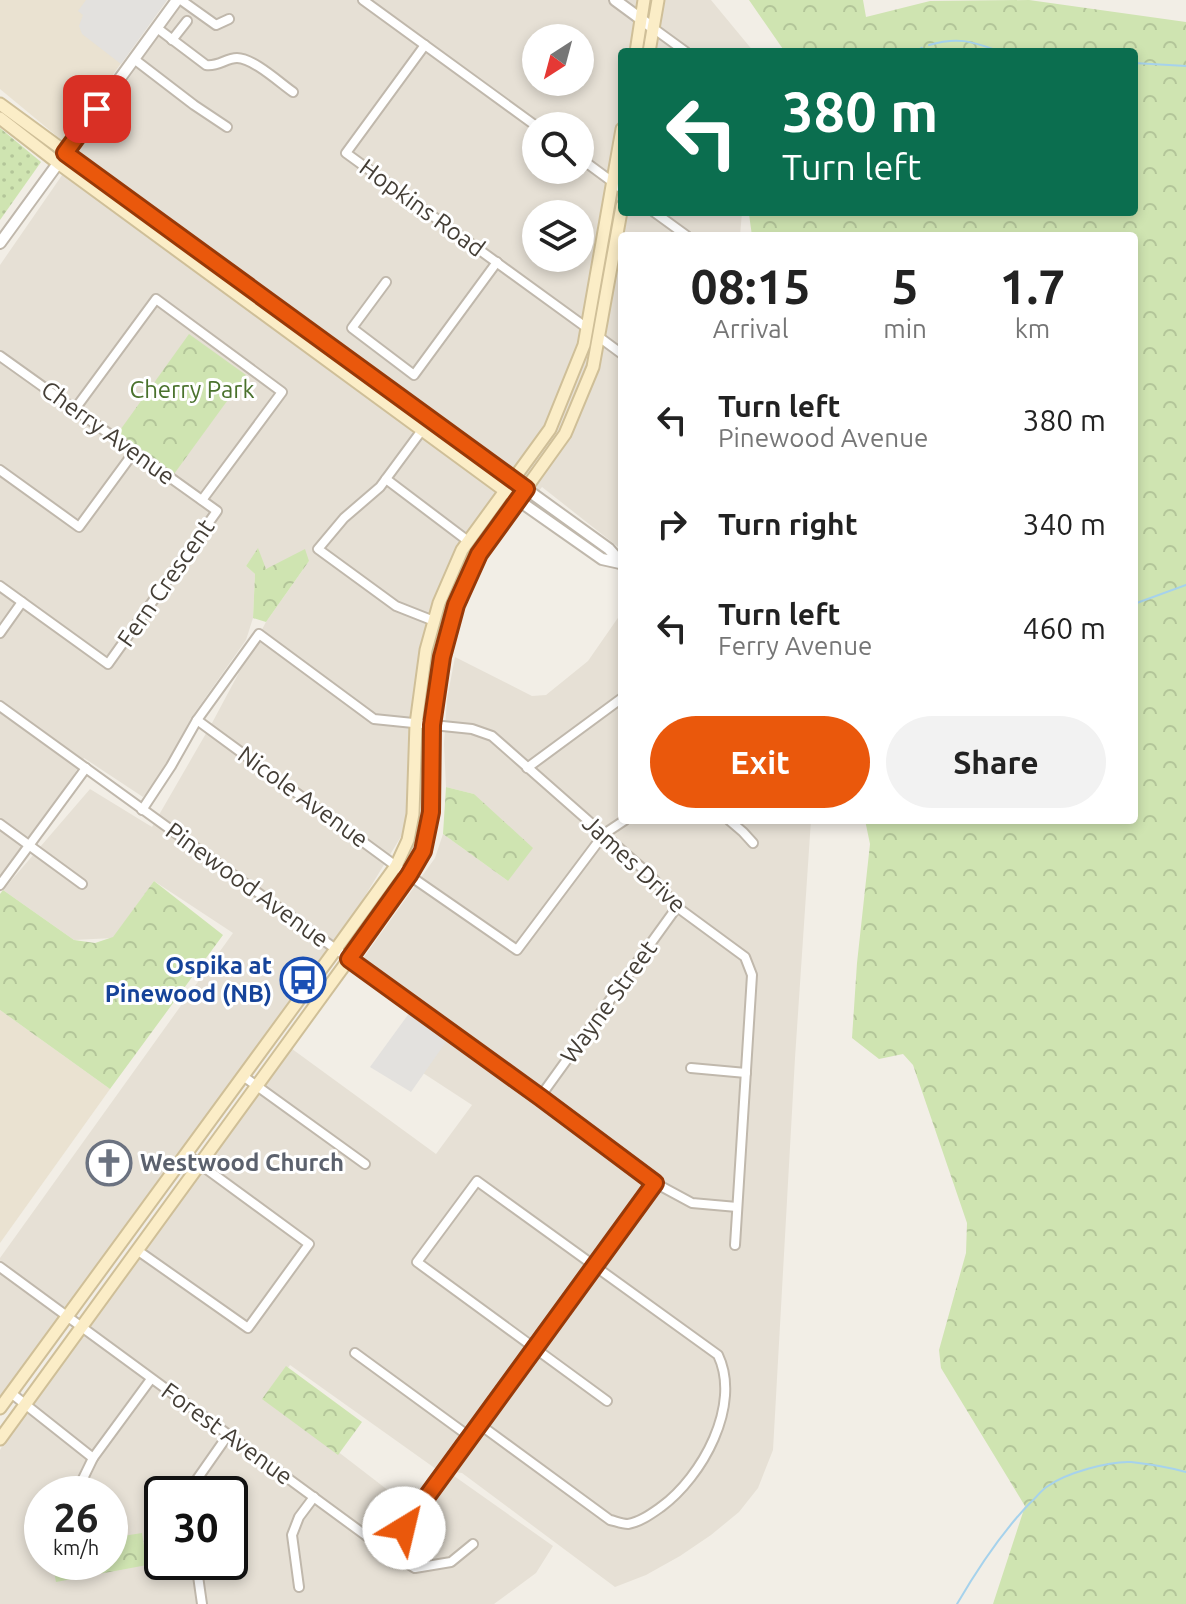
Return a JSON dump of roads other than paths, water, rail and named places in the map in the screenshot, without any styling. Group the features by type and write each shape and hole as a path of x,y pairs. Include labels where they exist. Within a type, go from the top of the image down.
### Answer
{"main road":[{"path":"637,48 644,0"},
{"path":"650,48 658,0"},
{"path":"0,104 62,158"},
{"path":"0,118 62,158 426,424 526,489"},
{"path":"0,1408 396,866 408,840 413,814 416,724 426,650 439,603 468,541 550,429 584,345 617,186"},
{"path":"0,1439 349,959 423,851 431,812 432,725 442,657 456,605 479,554 565,434 593,367 620,216"},
{"path":"426,424 518,500"}],"street":[{"path":"0,243 179,0 216,25 229,19"},
{"path":"363,0 522,116"},
{"path":"615,0 680,48"},
{"path":"172,40 187,21"},
{"path":"157,28 206,65 215,66 241,58 293,92"},
{"name":"Hopkins Road","path":"425,45 346,153 587,328"},
{"path":"134,59 227,127"},
{"path":"594,169 617,186"},
{"path":"660,216 682,232"},
{"name":"Hopkins Road","path":"386,282 352,328 414,375 497,262"},
{"path":"75,409 156,299 282,392 202,500"},
{"path":"599,337 618,351"},
{"name":"Cherry Avenue","path":"0,356 217,511"},
{"path":"426,424 380,487 344,518 318,549 396,606 434,621"},
{"path":"0,470 79,527 134,452"},
{"path":"386,479 468,541"},
{"path":"526,489 609,549 618,560"},
{"path":"518,500 602,559 618,562"},
{"name":"Fern Crescent","path":"0,586 108,664 217,511"},
{"path":"0,633 22,602"},
{"name":"James Drive","path":"197,720 259,634 374,719 472,729 492,736 651,876 677,907 745,957 752,975 735,1245"},
{"path":"527,768 618,701"},
{"name":"Pinewood Avenue","path":"0,706 655,1183 692,1203 737,1207"},
{"path":"142,810 197,720"},
{"name":"Nicole Avenue","path":"197,720 396,866 517,950 604,834"},
{"path":"0,885 86,768"},
{"path":"0,824 82,884"},
{"path":"604,834 619,824"},
{"path":"733,824 753,843"},
{"name":"Wayne Street","path":"540,1097 677,907"},
{"path":"691,1068 746,1073"},
{"path":"243,1076 365,1164"},
{"path":"137,1250 248,1328 309,1244 186,1154"},
{"path":"479,1424 610,1520 625,1524 646,1517 672,1499 699,1469 714,1440 724,1401 724,1369 718,1355 477,1181 417,1262 607,1401"},
{"path":"387,1551 655,1183"},
{"name":"Forest Avenue","path":"0,1267 387,1551 415,1568 451,1562 473,1544"},
{"path":"355,1353 470,1437"},
{"path":"84,1476 93,1458 151,1379"},
{"path":"11,1393 93,1458"},
{"path":"199,1476 228,1435"},
{"path":"299,1587 292,1535 299,1517 314,1497"},
{"path":"199,1580 202,1604"}],"waterway":[{"path":"929,45 966,41 991,48"},
{"path":"1138,63 1186,66"},
{"path":"1138,603 1186,585"},
{"path":"957,1604 1009,1526 1045,1488 1056,1481 1088,1469 1122,1462 1186,1472"}],"place":[{"name":"Ospika at Pinewood (NB)","path":"303,980"},
{"name":"Westwood Church","path":"109,1163"}],"park label":[{"name":"Cherry Park","path":"192,390"}]}
